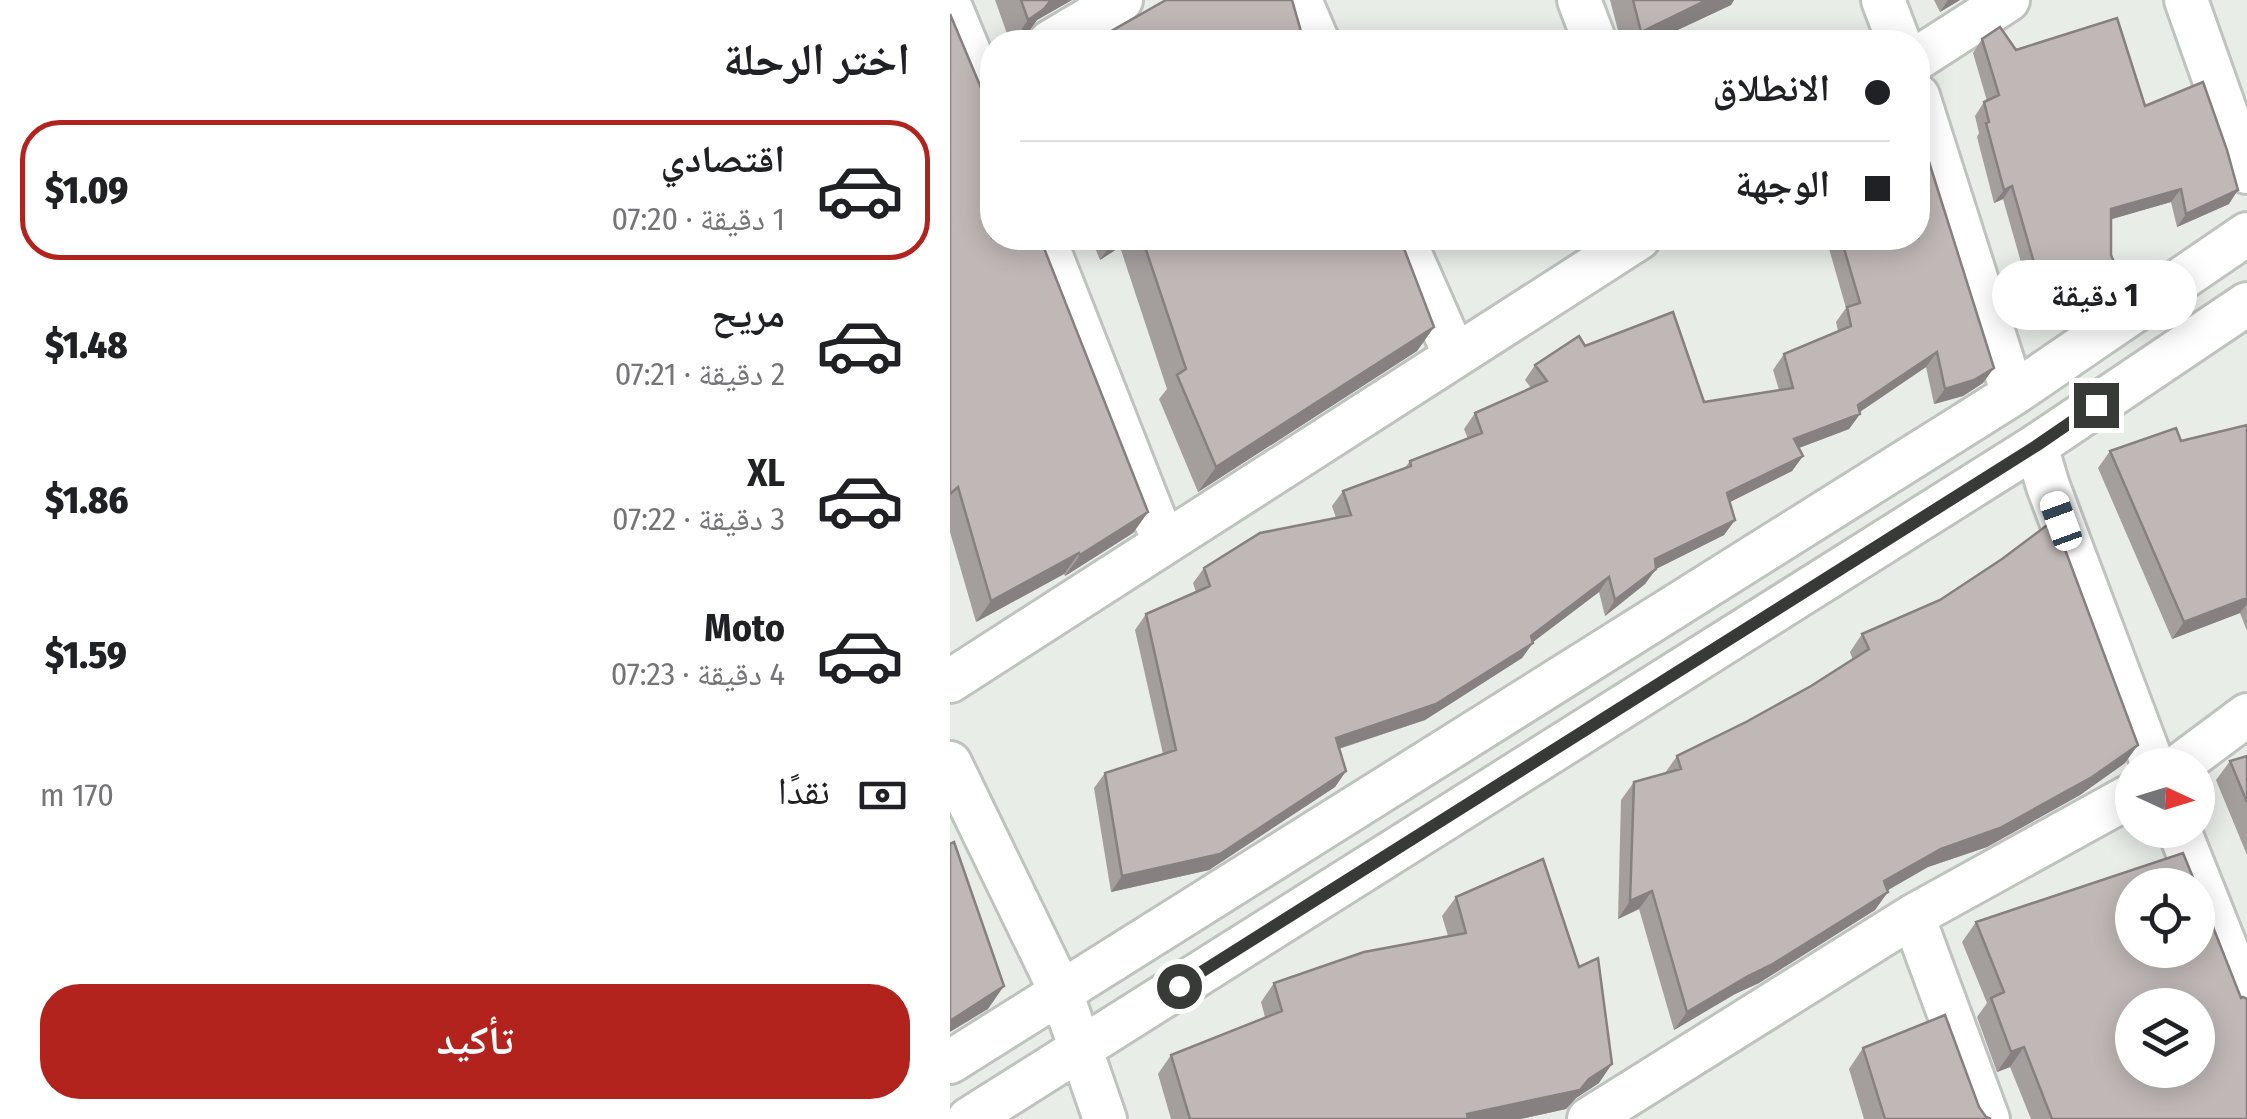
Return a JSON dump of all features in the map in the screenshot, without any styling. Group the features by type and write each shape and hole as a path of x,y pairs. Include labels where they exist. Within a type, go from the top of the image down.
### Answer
{"street":[{"path":"1070,30 1121,0"},
{"path":"1300,0 1313,30"},
{"path":"1579,0 1590,30"},
{"path":"1883,0 1894,30"},
{"path":"1930,50 2008,0"},
{"path":"2186,0 2247,172"},
{"path":"950,6 980,70"},
{"path":"1930,134 2012,394"},
{"path":"950,1062 2012,394 2247,234"},
{"path":"1049,250 1164,543"},
{"path":"1408,250 1455,356"},
{"path":"950,681 1620,250"},
{"path":"969,1119 2036,446 2247,304"},
{"path":"2036,446 2147,748"},
{"path":"2203,748 2247,716"},
{"path":"950,764 1061,992 1105,1119"},
{"path":"1589,1119 1913,916 2115,804"},
{"path":"2186,848 2247,1000"},
{"path":"1913,916 1988,1119"}],"building":[{"path":"1021,0 1051,0 1028,20"},
{"path":"1166,0 1292,0 1301,30 1113,30"},
{"path":"1633,0 1707,0 1645,30 1640,30"},
{"path":"950,14 980,85 980,250 1045,250 1148,512 1080,555 991,601 958,487 950,494"},
{"path":"2117,18 2145,106 2203,82 2238,190 2186,214 2181,189 2111,209 2111,255 2120,276 2045,301 2012,186 2004,190 1986,123 1989,122 1984,102 1999,95 1982,39 2000,27 2016,50"},
{"path":"1930,165 1994,368 1974,380 1945,389 1937,352 1858,405 1860,414 1794,439 1803,456 1727,493 1735,520 1655,559 1656,569 1615,600 1609,577 1531,636 1533,643 1436,704 1336,738 1346,771 1220,854 1122,876 1105,773 1176,750 1146,614 1210,586 1204,568 1260,533 1351,515 1343,491 1411,466 1410,461 1482,433 1475,413 1547,381 1535,365 1579,336 1585,346 1673,312 1704,402 1793,388 1784,354 1851,326 1847,307 1860,303 1845,250 1930,250"},
{"path":"1146,250 1405,250 1434,327 1216,467 1177,375 1186,369"},
{"path":"2247,425 2247,598 2184,622 2110,451 2176,428 2181,441"},
{"path":"2054,520 2138,745 2115,748 2115,761 2092,777 2000,828 1941,849 1884,881 1888,892 1687,1012 1652,891 1630,901 1634,782 1681,769 1677,756 1811,686 1869,649 1862,634 1940,600"},
{"path":"2247,756 2247,802 2230,761"},
{"path":"954,842 1004,986 950,1021 950,844"},
{"path":"2183,853 2189,868 2138,868"},
{"path":"1543,859 1579,967 1598,958 1612,1064 1580,1090 1467,1114 1468,1119 1190,1119 1171,1055 1282,1011 1274,983 1364,952 1466,933 1456,897"},
{"path":"2115,876 2115,968 2215,968 2215,932 2241,998 2247,999 2247,1119 2052,1119 2024,1047 2011,1052 1991,998 2004,992 1976,922"},
{"path":"1945,1015 1979,1107 1991,1119 1885,1119 1863,1048"}],"route":[{"path":"1179,986 2096,405"}]}
